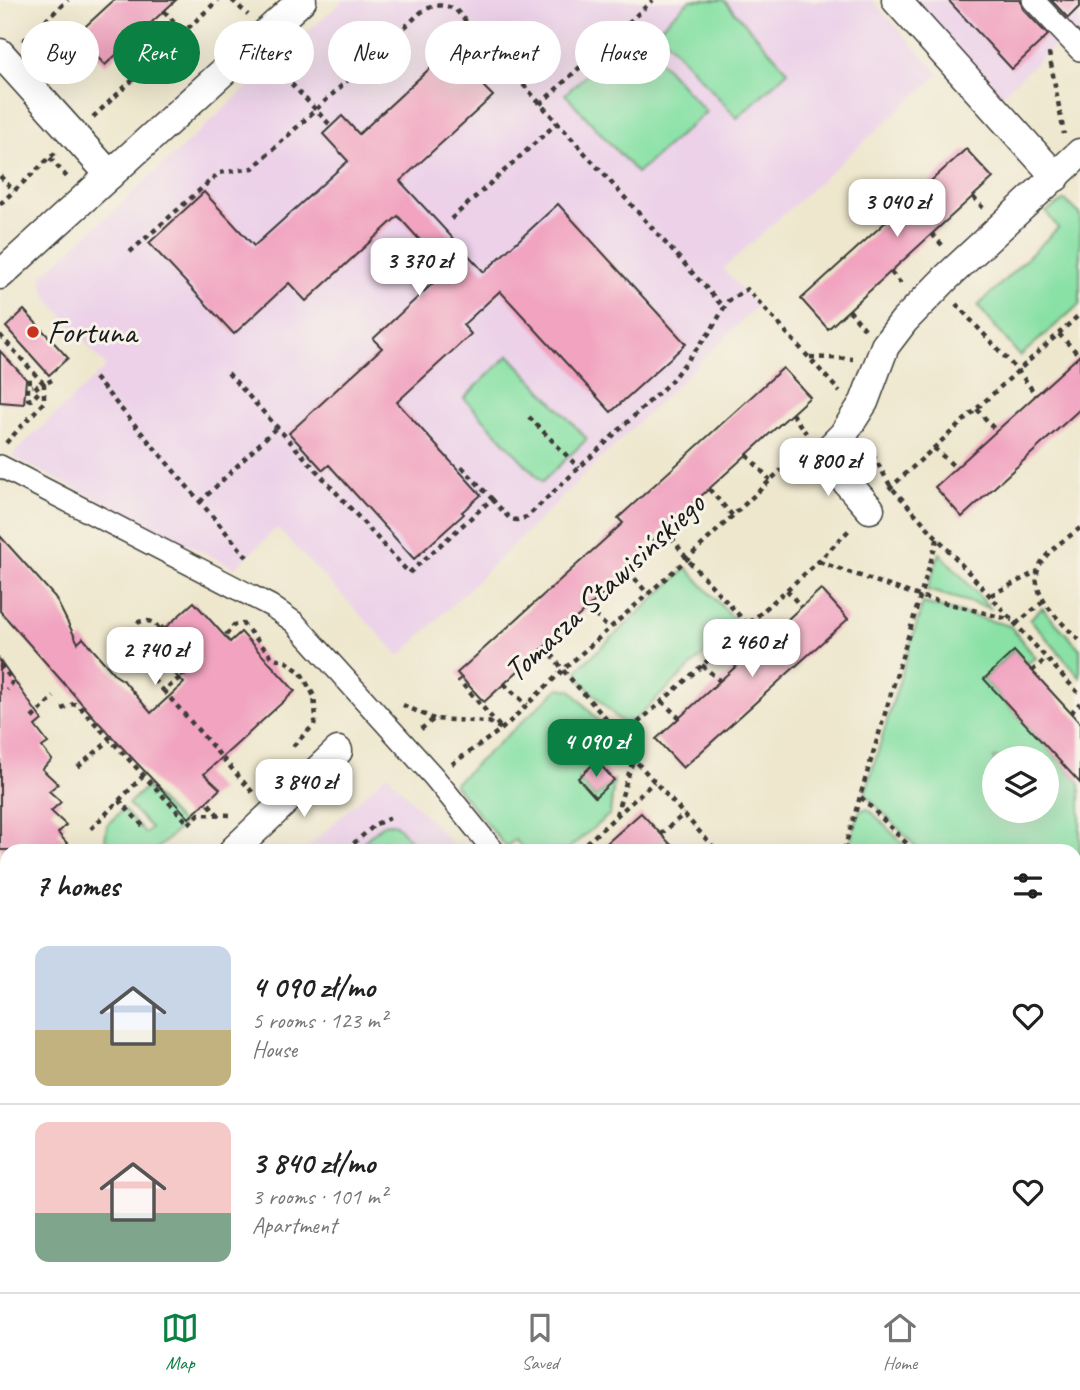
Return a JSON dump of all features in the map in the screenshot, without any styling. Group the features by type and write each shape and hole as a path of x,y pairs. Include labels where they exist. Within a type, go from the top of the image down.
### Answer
{"street":[{"path":"0,275 302,0"},
{"path":"870,509 823,455 842,435 863,402 893,334 939,285 1069,164 896,0"},
{"path":"1033,0 1080,50"},
{"path":"2,56 110,175"},
{"path":"0,466 271,606 294,622 434,777 489,844"},
{"path":"240,844 338,751"}],"path":[{"path":"2,56 68,0"},
{"path":"196,21 218,0"},
{"path":"540,104 653,0"},
{"path":"130,252 219,173 253,168 421,13 439,4 456,10 725,309"},
{"path":"164,11 174,21"},
{"path":"1063,32 1051,48 1050,61 1069,164"},
{"path":"0,204 128,84"},
{"path":"291,84 331,126"},
{"path":"451,219 557,123"},
{"path":"49,158 75,186"},
{"path":"0,176 14,191"},
{"path":"939,285 1019,372 1036,395"},
{"path":"461,466 510,519 527,517 670,382 725,309 728,301 747,289 838,389 891,487 1080,695"},
{"path":"622,737 819,561 891,487 1080,314"},
{"path":"1059,334 1079,355"},
{"path":"0,335 38,385 44,402 0,449"},
{"path":"809,357 879,361"},
{"path":"228,373 409,573 492,499"},
{"path":"95,378 247,557"},
{"path":"27,382 33,381 40,391 31,400 28,399 28,387 38,385 52,380"},
{"path":"977,410 996,431"},
{"path":"792,414 823,455"},
{"path":"529,417 579,468"},
{"path":"200,502 277,427"},
{"path":"934,448 956,468"},
{"path":"747,455 771,480"},
{"name":"Tomasza Stawisińskiego","path":"434,777 502,729 562,670 687,559 779,471 823,455"},
{"path":"709,489 733,516"},
{"path":"666,528 687,559 764,642"},
{"path":"991,595 1036,572 1052,551 1080,528"},
{"path":"846,844 938,537"},
{"path":"819,561 919,596 1014,622"},
{"path":"628,571 648,594"},
{"path":"1036,572 1037,587 1044,601 1080,641"},
{"path":"787,590 802,607"},
{"path":"1014,622 1044,601"},
{"path":"588,608 609,629"},
{"path":"183,676 170,660 174,654 161,639 157,625 145,621 133,628 131,634 136,659 242,782"},
{"path":"226,635 234,625 243,624 272,657 287,662 301,673 314,696 316,718 309,732 292,747"},
{"path":"160,630 166,625"},
{"path":"546,646 562,670 622,737 634,760 711,844"},
{"path":"1032,671 1047,659"},
{"path":"0,665 11,678 12,683 7,690"},
{"path":"163,691 195,665"},
{"path":"702,665 720,681"},
{"path":"458,679 502,729"},
{"path":"504,684 527,705"},
{"path":"32,718 54,697"},
{"path":"662,701 679,718"},
{"path":"1071,713 1080,703"},
{"path":"62,709 73,704 78,705 189,824 199,814 232,815"},
{"path":"403,743 434,719 489,722 502,729"},
{"path":"78,766 110,740"},
{"path":"615,817 634,760"},
{"path":"91,829 143,776"},
{"path":"586,844 654,782"},
{"path":"860,796 907,844"},
{"path":"119,800 143,826"},
{"path":"209,804 219,816"},
{"path":"661,834 684,814"},
{"path":"353,844 376,824 394,816"}],"shaded area":[{"path":"343,0 872,0 939,74 723,269 757,306 400,656 277,528 235,568 11,456 106,367 47,297 41,277 251,84 314,84 314,27"},
{"path":"906,0 1080,0 1080,47 1067,34 997,99"},
{"path":"387,774 451,844 311,844"}],"green space":[{"path":"690,0 724,0 788,71 737,118 670,44 670,21 667,21"},
{"path":"670,72 706,112 637,173 565,94 576,84 670,84"},
{"path":"1065,200 1080,214 1080,304 1020,356 978,306 1058,228 1046,212"},
{"path":"509,355 587,439 542,482 464,398"},
{"path":"940,553 990,608 927,590"},
{"path":"687,568 737,623 633,721 622,723 579,679 578,669"},
{"path":"923,603 1010,626 1036,658 1026,664 1013,651 984,679 1046,746 982,746 982,823 1059,823 1059,760 1080,783 1080,844 913,844 865,794"},
{"path":"1042,608 1080,649 1080,677 1030,619"},
{"path":"559,688 571,690 610,734 610,741 604,753 578,779 595,797 614,780 610,814 574,844 519,844 515,840 504,844 454,784"},
{"path":"146,787 183,825 162,844 105,844 107,825 123,809 145,833 151,828 128,804"},
{"path":"860,810 870,810 903,844 850,844"},
{"path":"384,824 396,825 413,844 386,844 383,841 379,844 361,844"}],"building":[{"path":"114,0 176,0 153,21 113,21 113,58 105,65 99,59 99,21 91,21"},
{"path":"948,0 1020,0 1023,9 1048,35 1012,69"},
{"path":"1051,0 1080,0 1080,6 1068,18"},
{"path":"425,73 425,84 487,84 484,87 493,96 400,181 484,272 558,204 686,344 611,412 500,291 463,325 471,334 397,402 481,495 414,559 329,465 323,470 289,433 382,348 373,339 447,270 398,216 306,301 289,283 234,334 149,243 204,192 254,246 348,161 323,134 342,116 359,134"},
{"path":"966,149 993,178 828,329 801,299"},
{"path":"24,310 68,358 49,375 6,327"},
{"path":"0,351 26,379 24,404 0,402"},
{"path":"1080,355 1080,409 962,517 935,487"},
{"path":"783,368 810,397 645,547 649,552 484,702 457,673 623,523 618,518"},
{"path":"0,536 55,597 78,643 83,638 151,713 184,683 152,652 171,633 165,628 194,602 230,642 241,632 295,691 204,774 220,789 189,818 99,723 0,611"},
{"path":"821,589 848,619 683,768 656,739"},
{"path":"1014,651 1080,723 1080,783 1059,760 1059,746 1046,746 984,679"},
{"path":"0,660 42,720 35,726 48,743 42,747 52,760 42,769 58,784 49,791 61,802 51,811 66,825 58,833 68,844 0,844"},
{"path":"597,761 614,780 595,797 578,778"},
{"path":"641,813 670,844 606,844"}],"place":[{"name":"Fortuna","path":"33,332"}]}
